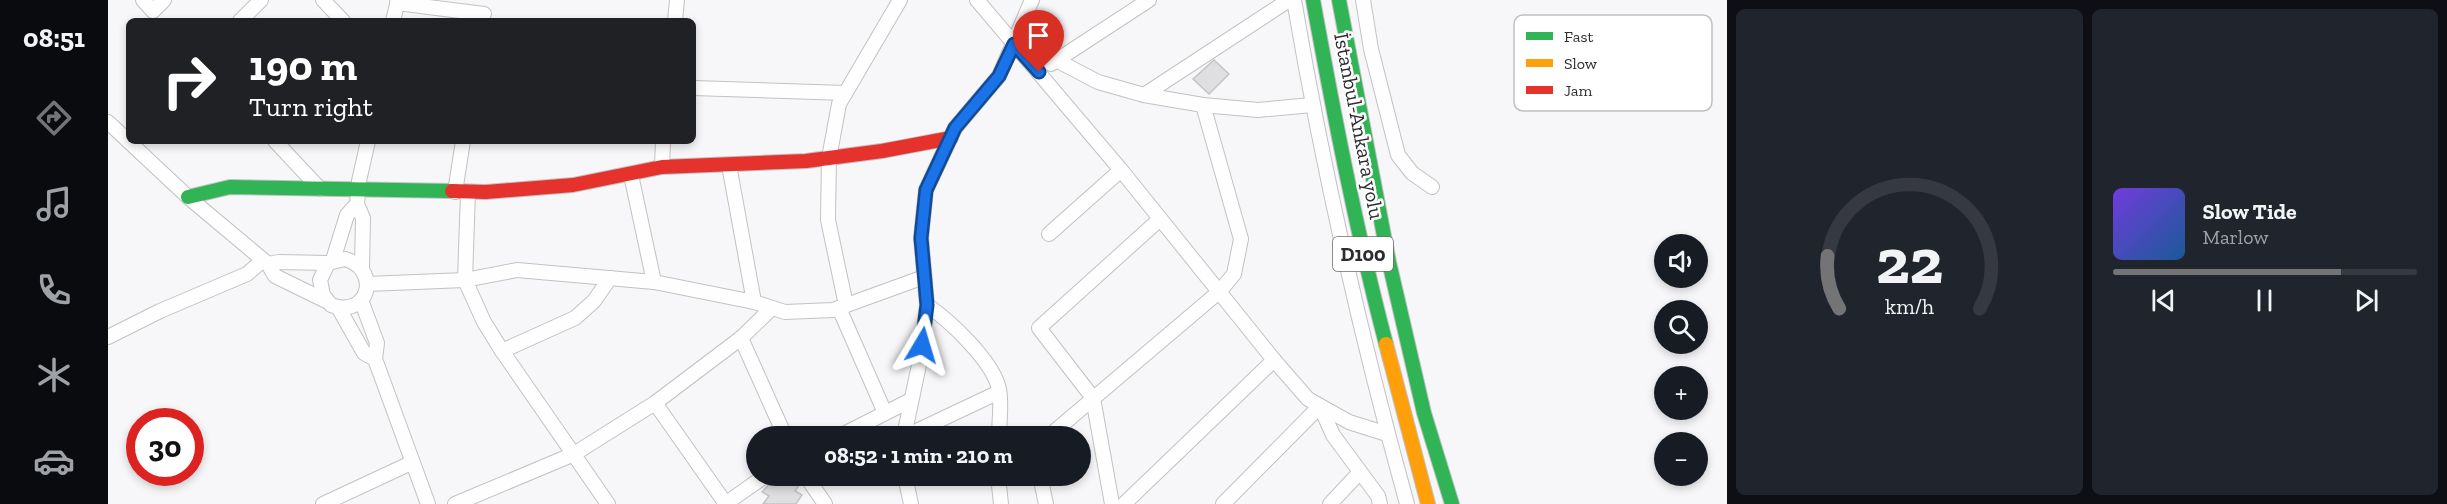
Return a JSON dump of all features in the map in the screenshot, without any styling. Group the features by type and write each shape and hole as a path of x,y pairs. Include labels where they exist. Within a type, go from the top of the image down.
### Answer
{"main road":[{"name":"İstanbul-Ankara yolu","path":"1313,0 1335,122 1366,267 1428,504"},
{"name":"İstanbul-Ankara yolu","path":"1339,0 1389,262 1424,413 1452,504"},
{"path":"188,197 230,187 320,189 357,197 573,185 662,167 829,158 951,138"}],"street":[{"path":"142,0 157,16 164,0"},
{"path":"243,18 261,0"},
{"path":"323,0 340,18"},
{"path":"394,18 397,2 484,18 486,0"},
{"path":"675,18 677,0"},
{"path":"885,413 843,307 828,220 829,158 839,104 900,0"},
{"path":"976,0 1121,170 1308,399 1349,422 1388,434"},
{"path":"907,426 919,365 927,305 921,238 926,190 955,128 999,76 1032,0"},
{"path":"1039,72 1149,0"},
{"path":"1144,95 1289,0"},
{"path":"1294,0 1312,105 1388,434 1407,504"},
{"path":"1363,0 1371,49 1398,155 1412,173 1432,187"},
{"path":"1056,60 1098,82 1144,95 1203,105 1258,110 1312,105"},
{"path":"696,88 845,93"},
{"path":"1061,426 1220,291 1234,274 1241,239 1203,105"},
{"path":"108,122 126,139"},
{"path":"131,144 188,197 265,262 275,276 332,304 351,307 361,300 367,284 362,267 363,218 357,197"},
{"path":"278,144 320,189"},
{"path":"367,144 357,197 347,215 331,262 320,280 320,287 364,353 375,359"},
{"path":"463,144 461,192 465,280 484,322 502,351 608,504"},
{"path":"662,167 663,144"},
{"path":"729,165 754,302"},
{"path":"1049,234 1121,170"},
{"path":"631,175 654,282"},
{"path":"1112,504 1093,398 1039,328 1160,219"},
{"path":"108,337 160,311 247,273 265,262 349,260 362,267"},
{"path":"367,284 465,280 517,270 654,282 754,302 785,312 833,310 924,278"},
{"path":"502,351 575,318 594,301 610,278"},
{"path":"361,300 377,343 375,359 411,463 428,504"},
{"path":"927,305 947,318 985,361 999,392 999,426"},
{"path":"455,504 574,454 655,403 741,338 772,308"},
{"path":"741,338 780,426"},
{"path":"1124,504 1274,360"},
{"path":"926,426 999,392"},
{"path":"860,426 911,400"},
{"path":"655,403 733,502 753,486"},
{"path":"1320,406 1333,435 1378,496 1380,504"},
{"path":"1223,504 1320,406"},
{"path":"323,504 411,463"},
{"path":"1330,504 1360,472"},
{"path":"813,486 825,504"},
{"path":"907,486 911,504"},
{"path":"999,486 1001,504"},
{"path":"1042,486 1046,504"}],"building":[{"path":"1214,60 1229,74 1209,94 1193,79"},
{"path":"768,486 799,486 795,491 802,495 796,504 763,504 769,496 762,492"}],"traffic: fast":[{"path":"1313,0 1346,172 1386,344"},
{"path":"1339,0 1389,262 1424,413 1452,504"},
{"path":"188,197 230,187 452,191"}],"traffic: slow":[{"path":"1386,344 1428,504"}],"traffic: jam":[{"path":"452,191 486,192 573,185 662,167 806,161 882,151 951,138"}],"route":[{"path":"922,345 927,305 921,238 926,190 955,128 999,76 1014,44 1039,72"}]}
